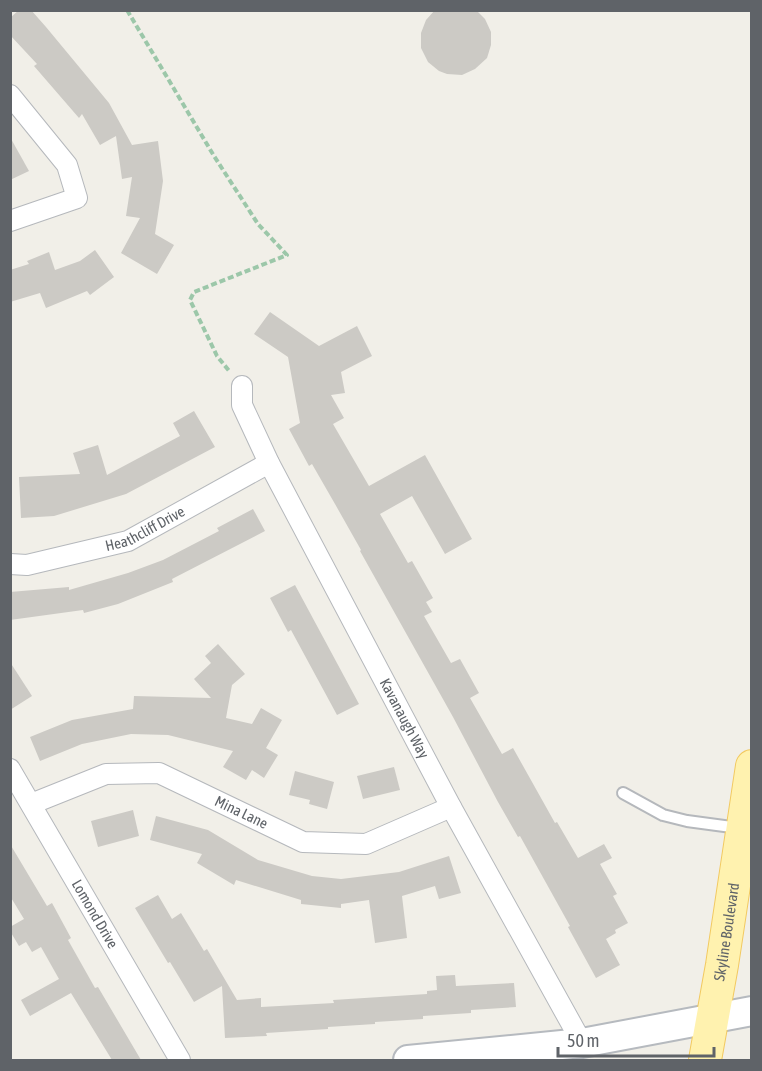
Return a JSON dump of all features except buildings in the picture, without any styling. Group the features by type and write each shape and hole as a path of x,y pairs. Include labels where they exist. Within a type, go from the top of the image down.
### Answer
{"main road":[{"name":"Skyline Boulevard","path":"705,1060 752,766"}],"street":[{"path":"10,95 67,165 77,198 10,221"},
{"name":"Kavanaugh Way","path":"242,386 242,405 269,463 451,807 582,1044"},
{"name":"Heathcliff Drive","path":"10,564 27,565 128,541 269,463"},
{"name":"Lomond Drive","path":"10,768 180,1060"},
{"name":"Mina Lane","path":"31,804 106,774 159,774 303,842 366,844 451,807"},
{"path":"408,1060 582,1044 752,1011"}],"lane":[{"path":"623,793 663,815 687,821 742,828"}],"path":[{"path":"127,10 214,156 258,224 288,255 194,292 190,300 217,356 242,386"}]}
